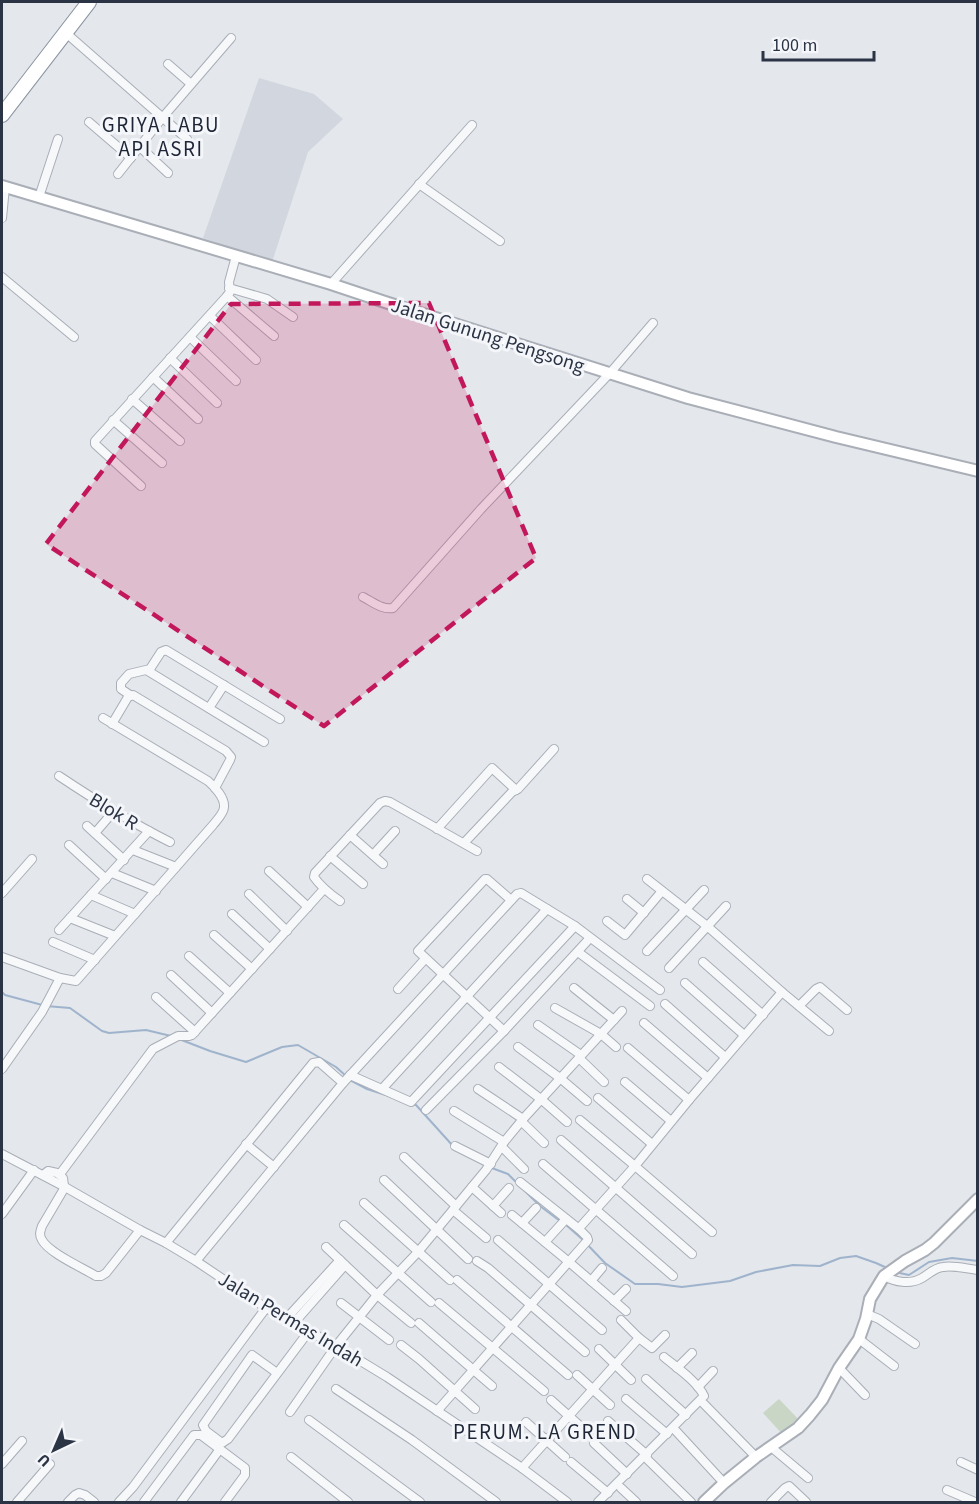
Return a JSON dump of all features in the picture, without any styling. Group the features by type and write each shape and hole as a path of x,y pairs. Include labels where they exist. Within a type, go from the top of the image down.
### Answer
{"highway":[{"path":"2,115 89,2"}],"street":[{"path":"66,33 187,139"},
{"path":"118,174 163,117 231,38"},
{"path":"168,64 191,84"},
{"path":"90,122 131,158"},
{"path":"331,284 472,126"},
{"path":"39,197 58,139"},
{"path":"140,147 168,173"},
{"path":"419,184 500,241"},
{"path":"2,218 3,187"},
{"name":"Jalan Gunung Pengsong","path":"3,187 331,284 721,408 978,471"},
{"path":"141,486 94,443 210,316 228,292 236,256"},
{"path":"2,277 74,337"},
{"path":"228,292 267,299 293,317"},
{"path":"228,292 274,336"},
{"path":"210,316 256,360"},
{"path":"363,597 381,607 393,608 481,509 610,373 653,323"},
{"path":"190,337 236,381"},
{"path":"170,358 217,403"},
{"path":"153,377 198,419"},
{"path":"132,399 180,441"},
{"path":"113,420 162,463"},
{"path":"215,788 230,760 229,754 121,689 121,683 129,674 150,669 161,652 166,650 280,719"},
{"path":"148,670 264,742"},
{"path":"209,708 224,685"},
{"path":"112,724 130,695"},
{"path":"2,957 60,978 75,981 224,811 225,805 208,781 103,718"},
{"path":"464,843 554,749"},
{"path":"437,829 492,768 516,790"},
{"name":"Blok R","path":"59,777 170,842"},
{"path":"340,901 324,890 314,877 315,873 380,803 385,801 477,851"},
{"path":"94,832 114,811"},
{"path":"87,826 124,860"},
{"path":"59,930 149,831"},
{"path":"373,855 396,831"},
{"path":"350,835 383,864"},
{"path":"69,845 106,879"},
{"path":"133,850 176,867"},
{"path":"330,856 363,884"},
{"path":"2,893 32,859"},
{"path":"269,871 308,907"},
{"path":"112,873 156,891"},
{"path":"504,1031 418,950 485,879 511,900"},
{"path":"647,879 707,926 829,1031"},
{"path":"60,1174 153,1049 175,1038 189,1036 195,1032 324,890"},
{"path":"647,951 704,890"},
{"path":"607,921 625,934 662,891"},
{"path":"196,1261 346,1079 517,894 521,893 575,926 660,990"},
{"path":"249,894 287,931"},
{"path":"91,895 135,914"},
{"path":"627,899 644,913"},
{"path":"669,968 726,906"},
{"path":"382,1089 547,909"},
{"path":"231,914 270,949"},
{"path":"70,918 115,936"},
{"path":"166,1243 313,1063 319,1062 346,1079 382,1089 411,1102 575,926"},
{"path":"214,935 252,969"},
{"path":"426,1110 504,1031 590,938"},
{"path":"53,942 95,960"},
{"path":"578,952 650,1006"},
{"path":"189,956 230,993"},
{"path":"398,990 425,959"},
{"path":"703,962 763,1015"},
{"path":"171,975 212,1013"},
{"path":"2,1069 42,1012 60,978"},
{"path":"685,983 744,1035"},
{"path":"799,1006 816,988 820,987 847,1010"},
{"path":"574,988 614,1020"},
{"path":"579,1229 635,1166 744,1035 781,996 782,992"},
{"path":"156,997 195,1032"},
{"path":"665,1004 725,1057"},
{"path":"555,1008 601,1034 616,1047"},
{"path":"290,1412 336,1346 377,1295 418,1252 455,1208 522,1120 622,1011"},
{"path":"644,1023 708,1078"},
{"path":"538,1025 580,1057 604,1082"},
{"path":"518,1047 560,1078 586,1101"},
{"path":"628,1048 688,1100"},
{"path":"499,1067 567,1122"},
{"path":"625,1082 671,1121"},
{"path":"478,1089 522,1120 544,1143"},
{"path":"598,1098 652,1144"},
{"path":"454,1111 503,1144 524,1168"},
{"path":"580,1120 712,1232"},
{"path":"561,1140 692,1254"},
{"path":"246,1144 274,1167"},
{"path":"455,1146 488,1167"},
{"name":"Jalan Permas Indah","path":"2,1154 65,1186 166,1243 266,1308 387,1377 522,1468 567,1503"},
{"path":"404,1157 486,1238"},
{"path":"543,1164 673,1276"},
{"path":"2,1214 33,1170"},
{"path":"43,1175 50,1171 60,1174 65,1186 42,1226 41,1238 52,1250 96,1276 106,1273 140,1230"},
{"path":"384,1180 468,1259"},
{"path":"437,1411 585,1243 587,1237 579,1229 563,1222 520,1182"},
{"path":"472,1187 501,1213"},
{"path":"493,1206 509,1188"},
{"path":"708,1501 724,1483 798,1428 810,1415 822,1400 839,1368 859,1339 870,1299 888,1273 934,1243 978,1199"},
{"path":"364,1203 418,1252 513,1326 568,1375"},
{"path":"522,1223 536,1208"},
{"path":"512,1215 626,1311"},
{"path":"546,1242 563,1222"},
{"path":"344,1225 435,1303 544,1391"},
{"path":"498,1240 602,1330"},
{"path":"326,1247 377,1295 430,1334 492,1386"},
{"path":"477,1261 585,1352"},
{"path":"290,1321 343,1263"},
{"path":"888,1273 894,1281 905,1282 915,1281 930,1271 943,1267 978,1270"},
{"path":"591,1281 602,1268"},
{"path":"614,1301 626,1289"},
{"path":"341,1303 389,1340"},
{"path":"119,1503 266,1308"},
{"path":"867,1314 879,1319 915,1344"},
{"path":"621,1320 652,1348 665,1335"},
{"path":"277,1374 252,1355 203,1425 206,1431 222,1443 228,1439 277,1374 309,1331"},
{"path":"522,1468 639,1338"},
{"path":"859,1339 894,1366"},
{"path":"401,1346 475,1409"},
{"path":"599,1349 631,1380"},
{"path":"677,1368 692,1353"},
{"path":"598,1503 647,1457 666,1434 704,1396 698,1387 664,1357"},
{"path":"839,1368 865,1395"},
{"path":"698,1387 712,1371"},
{"path":"577,1375 610,1405"},
{"path":"646,1379 686,1415"},
{"path":"336,1389 421,1447 496,1503"},
{"path":"626,1399 666,1434"},
{"path":"551,1400 589,1434"},
{"path":"704,1404 756,1457"},
{"path":"309,1420 420,1503"},
{"path":"608,1421 691,1503"},
{"path":"526,1422 608,1493"},
{"path":"676,1431 724,1483"},
{"path":"144,1503 194,1435 201,1435 245,1468 245,1475 225,1503"},
{"path":"2,1464 22,1441"},
{"path":"594,1443 627,1474"},
{"path":"771,1447 808,1478"},
{"path":"181,1503 220,1449"},
{"path":"291,1457 348,1503"},
{"path":"961,1462 978,1470"},
{"path":"17,1503 50,1464"},
{"path":"771,1503 789,1486 806,1503"},
{"path":"621,1488 636,1503"},
{"path":"947,1490 975,1503"},
{"path":"68,1503 79,1493 94,1503"}],"highlighted area":[{"path":"429,303 536,558 324,726 46,544 231,304"}],"shaded area":[{"path":"259,78 314,94 343,119 308,152 272,262 203,238"}],"green space":[{"path":"779,1399 801,1422 785,1437 763,1413"}],"waterway":[{"path":"2,992 5,995 46,1006 70,1008 102,1031 109,1033 146,1030 171,1036"},
{"path":"179,1039 246,1062 282,1047 298,1045 336,1067 346,1076"},
{"path":"350,1080 367,1089 389,1096"},
{"path":"411,1104 416,1105 453,1146"},
{"path":"468,1156 484,1165"},
{"path":"489,1167 508,1174 517,1183"},
{"path":"521,1187 540,1206 560,1221"},
{"path":"565,1224 605,1263 635,1284 682,1287 730,1281 756,1272 793,1265 820,1266 840,1258 856,1256 887,1268"},
{"path":"895,1272 909,1275 929,1262 952,1258 978,1261"}],"district":[{"name":"GRIYA LABU API ASRI","path":"161,137"},
{"name":"PERUM. LA GREND","path":"545,1432"}]}
